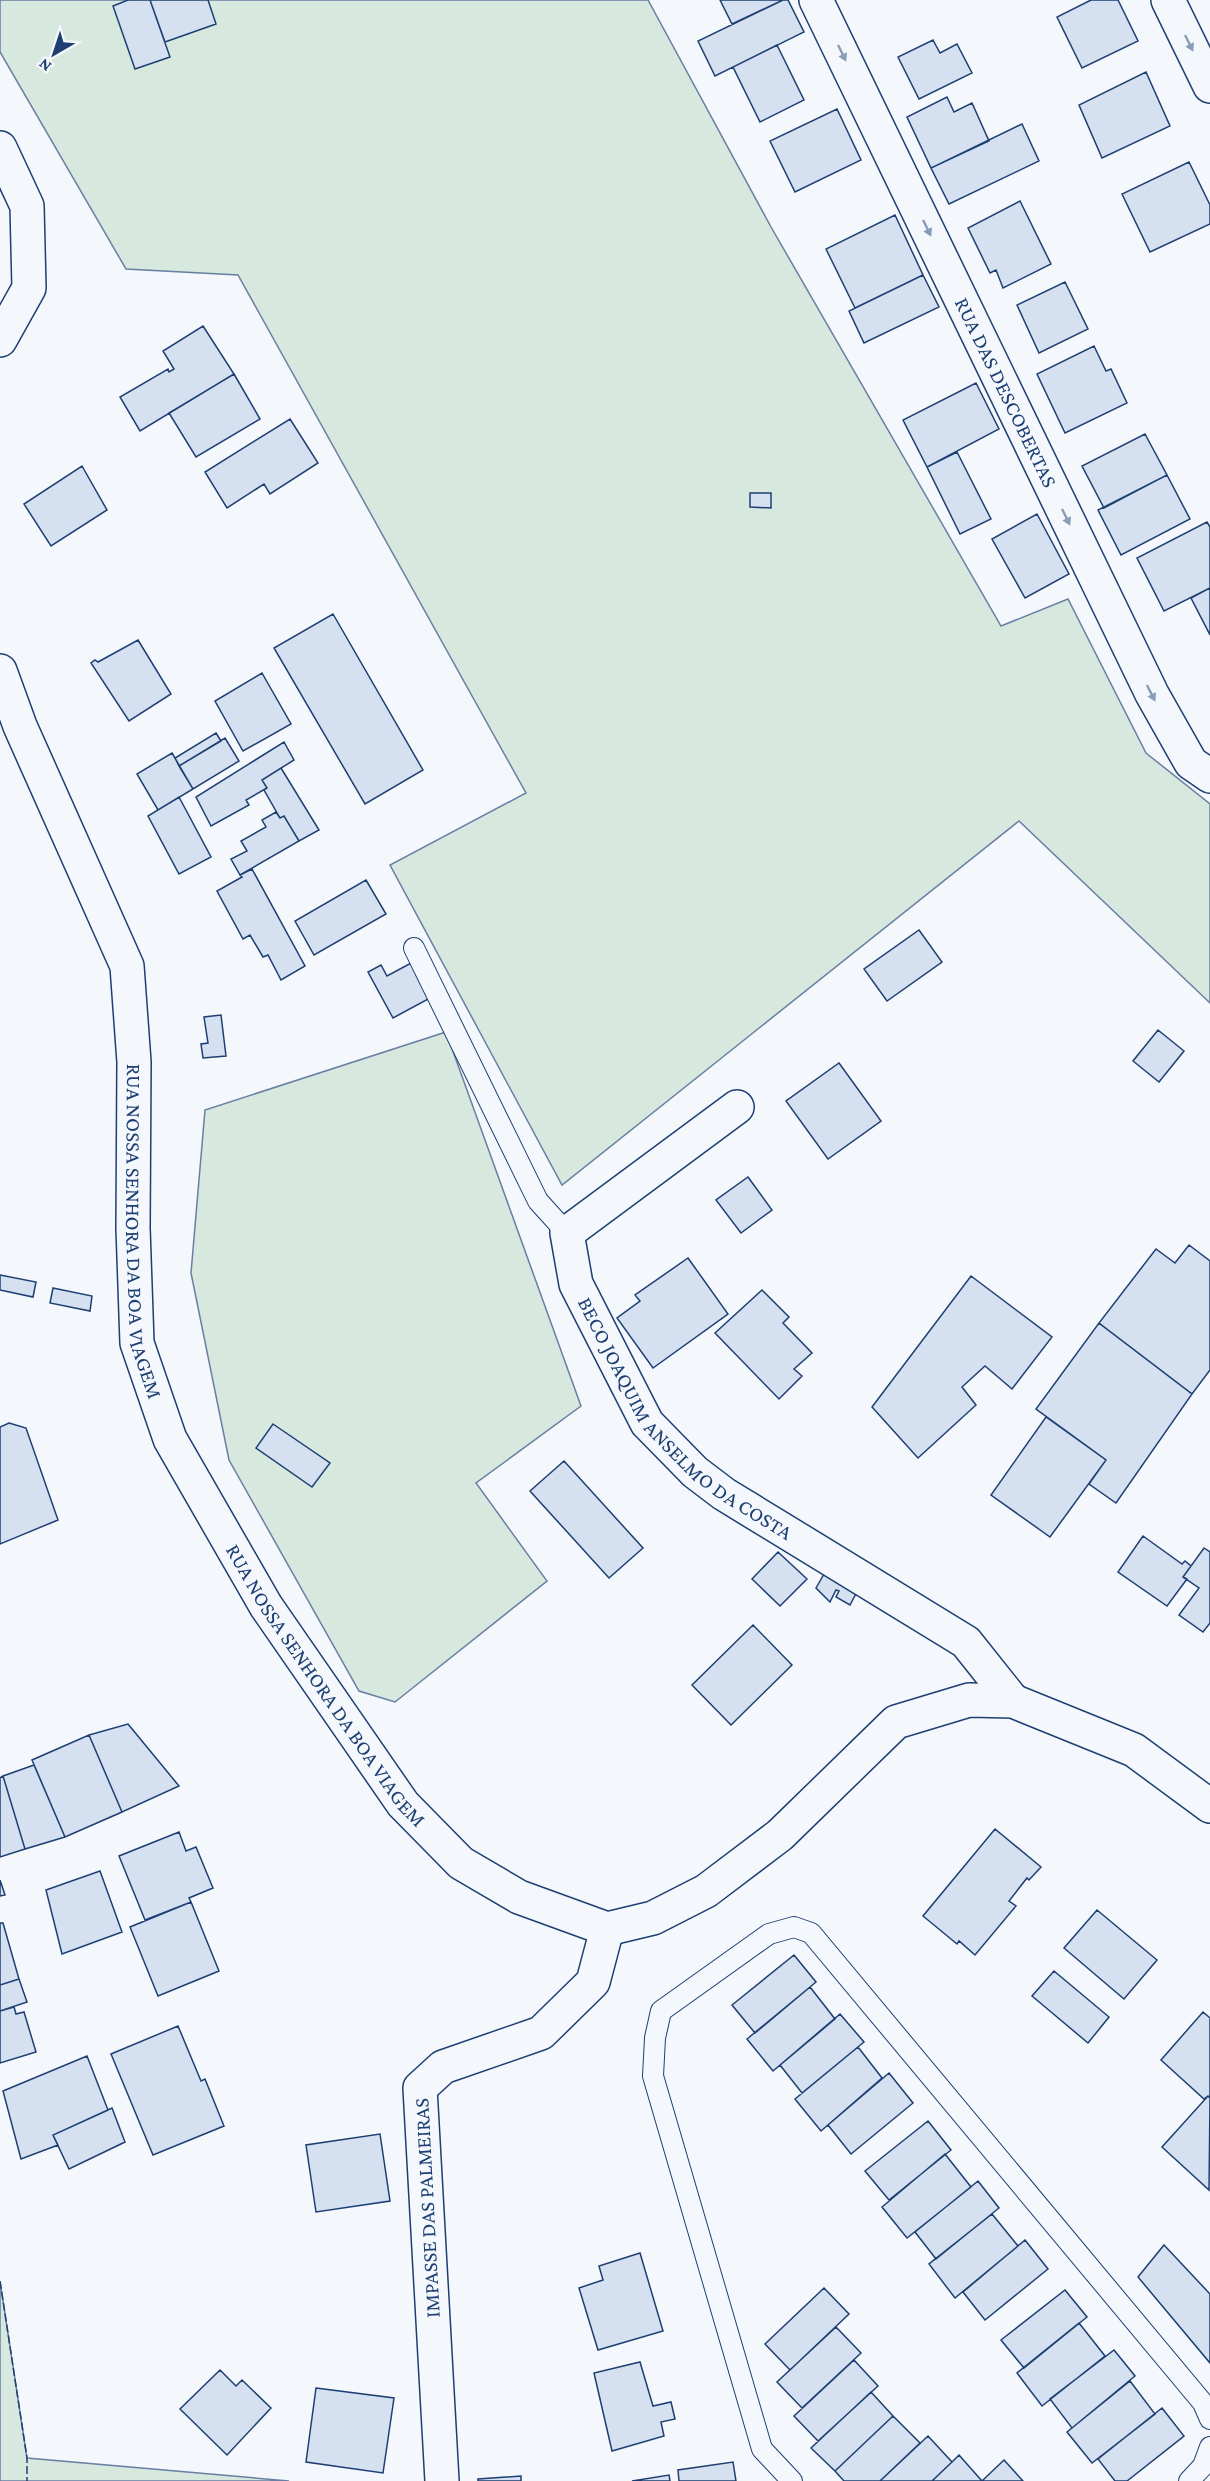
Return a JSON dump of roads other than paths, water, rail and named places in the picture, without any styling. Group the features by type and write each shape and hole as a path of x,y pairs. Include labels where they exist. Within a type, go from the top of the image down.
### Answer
{"street":[{"name":"RUA DAS DESCOBERTAS","path":"816,0 1152,694 1191,763 1210,776"},
{"path":"1168,0 1210,86"},
{"path":"0,148 27,206 29,288 0,340"},
{"name":"RUA NOSSA SENHORA DA BOA VIAGEM","path":"0,671 20,726 127,966 135,1062 133,1228 137,1343 170,1439 266,1606 403,1804 462,1863 519,1897 607,1929"},
{"path":"567,1233 737,1107"},
{"name":"BECO JOAQUIM ANSELMO DA COSTA","path":"567,1233 576,1284 647,1423 695,1472 724,1494 966,1641 1013,1701"},
{"path":"607,1929 653,1918 706,1891 780,1835 896,1722 969,1700 1013,1701 1134,1749 1210,1806"},
{"name":"IMPASSE DAS PALMEIRAS","path":"442,2481 420,2088 443,2067 541,2033 593,1982 607,1929"}],"lane":[{"path":"414,948 538,1201 567,1233"},
{"path":"792,2481 762,2449 653,2076 655,2038 661,2011 769,1935 794,1927 811,1934 1203,2403 1210,2420"},
{"path":"1189,2481 1203,2466 1210,2447"}]}
